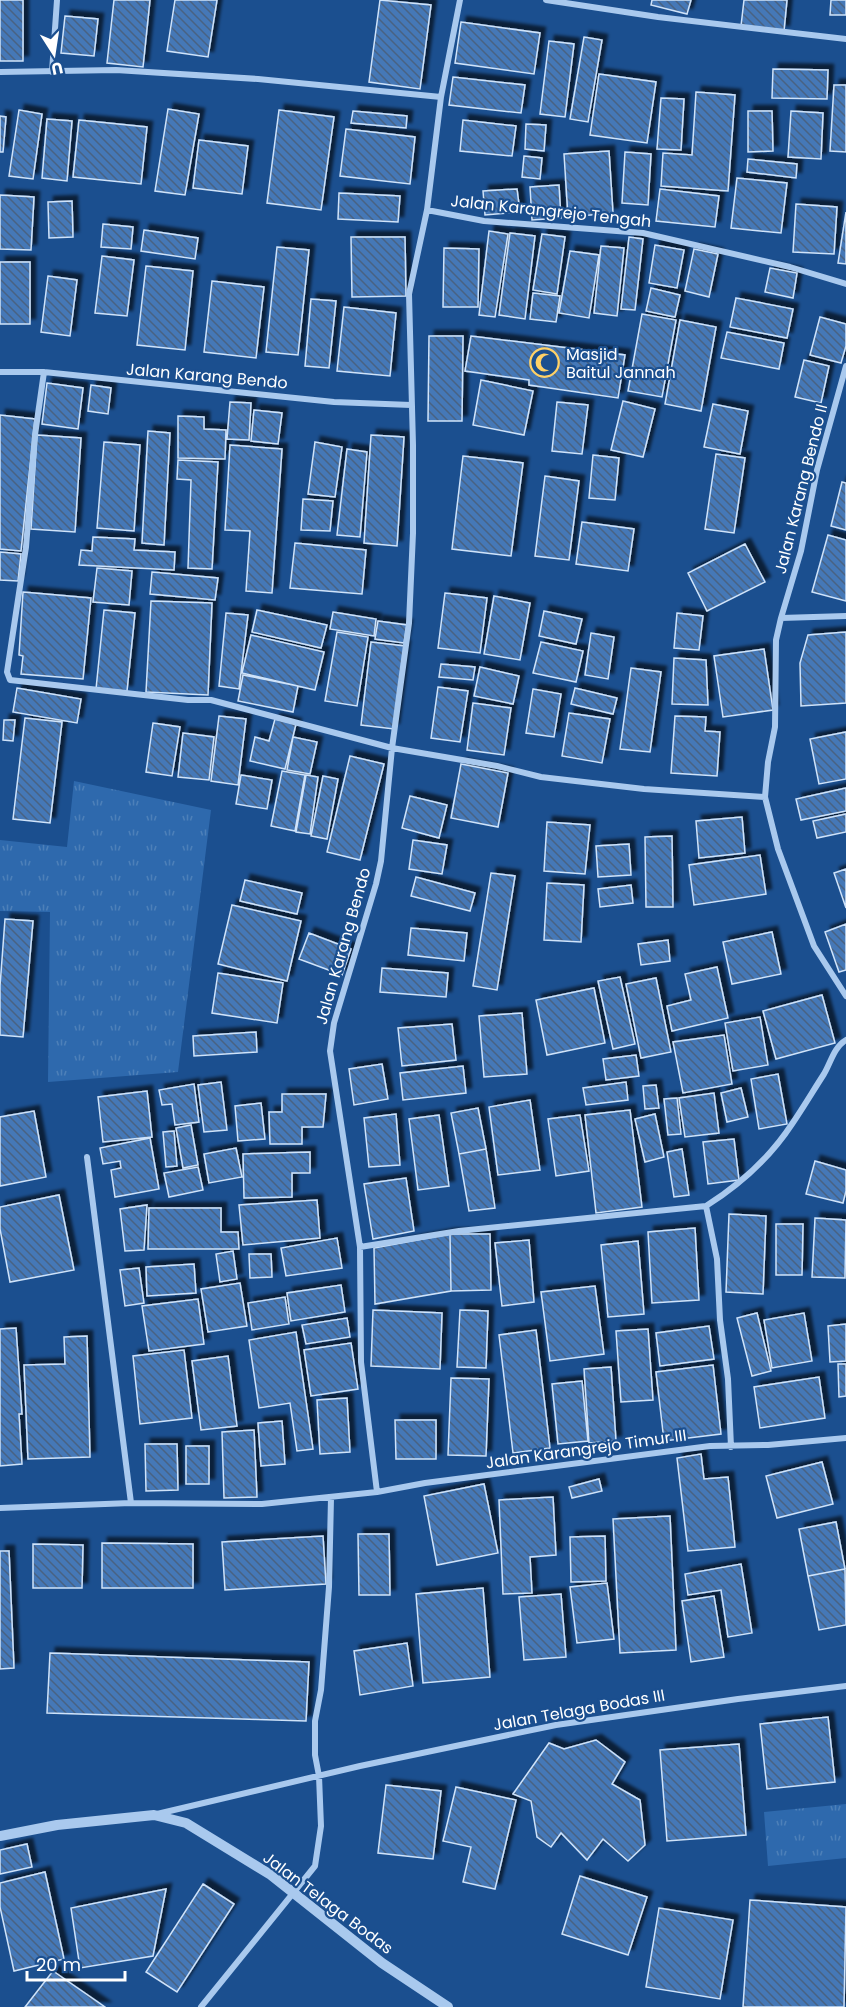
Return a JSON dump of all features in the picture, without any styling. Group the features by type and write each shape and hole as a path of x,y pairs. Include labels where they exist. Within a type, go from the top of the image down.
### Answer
{"street":[{"path":"52,72 57,0"},
{"name":"Jalan Karang Bendo","path":"377,1492 361,1362 360,1247 330,1051 334,1023 381,861 392,748 410,623 413,533 409,294 428,210 441,98 460,0"},
{"path":"546,0 658,17 846,39"},
{"path":"0,72 116,70 258,79 441,98"},
{"name":"Jalan Karangrejo Tengah","path":"428,210 484,221 643,232 790,267 846,284"},
{"name":"Jalan Karang Bendo II","path":"846,366 817,470 801,551 776,640 775,728 768,762 765,797 778,849 814,946 846,996"},
{"name":"Jalan Karang Bendo","path":"0,372 44,372 334,402 411,405"},
{"path":"44,372 35,435 26,547 8,672 10,680 188,700 211,700 392,748 497,766 541,777 644,789 765,797"},
{"path":"781,618 846,616"},
{"path":"360,1247 459,1231 706,1206 738,1185 770,1153 792,1125 825,1073 839,1044 846,1040"},
{"path":"87,1156 131,1503"},
{"path":"706,1206 717,1259 720,1320 728,1379 731,1447"},
{"name":"Jalan Karangrejo Timur III","path":"0,1508 131,1503 262,1504 377,1492 425,1483 710,1446 731,1447 846,1438"},
{"path":"201,2007 315,1866 321,1826 319,1776 315,1755 315,1721 321,1690 329,1587 331,1497"},
{"name":"Jalan Telaga Bodas III","path":"319,1776 556,1725 846,1686"},
{"name":"Jalan Telaga Bodas","path":"0,1829 6,1835 57,1825 154,1815 319,1776"},
{"name":"Jalan Telaga Bodas","path":"154,1815 186,1823 271,1875 382,1963 448,2007"}],"green space":[{"path":"74,781 211,810 178,1072 48,1082 50,912 0,911 0,840 67,847"},
{"path":"846,1804 846,1858 768,1866 764,1812"}],"building":[{"path":"0,0 23,0 23,61 0,61"},
{"path":"114,0 150,0 143,67 107,63"},
{"path":"175,0 217,0 208,57 167,51"},
{"path":"380,0 431,5 420,89 369,82"},
{"path":"652,0 691,0 687,14 651,5"},
{"path":"744,0 787,0 784,31 741,26"},
{"path":"831,0 846,0 846,15 830,15"},
{"path":"65,16 98,19 94,56 61,53"},
{"path":"461,22 540,33 534,74 455,63"},
{"path":"584,37 602,40 588,122 570,119"},
{"path":"549,41 574,44 565,117 540,114"},
{"path":"773,69 828,70 827,99 772,98"},
{"path":"599,74 656,82 647,143 590,135"},
{"path":"453,77 525,85 521,113 449,105"},
{"path":"834,85 846,85 846,152 830,151"},
{"path":"696,92 735,95 728,191 661,186 663,153 692,155"},
{"path":"661,98 684,99 681,150 657,149"},
{"path":"168,109 199,114 185,195 155,191"},
{"path":"19,110 42,114 33,179 9,176"},
{"path":"279,110 334,117 321,210 267,203"},
{"path":"353,111 407,116 406,128 351,123"},
{"path":"748,111 772,111 773,151 748,152"},
{"path":"791,111 823,113 821,159 788,157"},
{"path":"0,116 6,117 3,152 0,152"},
{"path":"47,119 72,121 67,181 42,178"},
{"path":"79,120 147,127 141,184 73,177"},
{"path":"463,120 516,126 512,156 460,151"},
{"path":"526,124 546,125 544,151 525,149"},
{"path":"346,129 415,137 410,184 340,176"},
{"path":"199,140 248,146 242,194 193,188"},
{"path":"609,151 613,213 568,217 564,154"},
{"path":"625,152 651,154 648,205 622,203"},
{"path":"524,156 542,158 540,179 522,177"},
{"path":"748,159 797,164 796,178 747,172"},
{"path":"737,178 787,183 781,233 731,228"},
{"path":"559,185 561,218 532,220 530,187"},
{"path":"517,189 520,212 485,215 483,191"},
{"path":"660,189 719,196 715,227 656,221"},
{"path":"339,193 400,196 398,222 338,219"},
{"path":"0,195 34,197 31,250 0,249"},
{"path":"72,201 73,237 49,238 48,202"},
{"path":"796,204 837,207 834,254 793,252"},
{"path":"846,212 846,264 838,263"},
{"path":"103,224 133,227 131,249 101,247"},
{"path":"144,230 198,238 195,259 141,251"},
{"path":"489,231 508,234 495,317 479,315"},
{"path":"510,233 535,236 525,319 499,315"},
{"path":"542,234 565,237 557,294 533,290"},
{"path":"351,237 405,237 406,296 352,297"},
{"path":"629,237 643,239 635,310 621,309"},
{"path":"655,245 684,250 677,288 649,283"},
{"path":"601,246 624,248 617,316 594,313"},
{"path":"277,247 309,250 298,355 266,352"},
{"path":"444,248 479,249 478,307 443,307"},
{"path":"694,249 718,254 709,297 685,291"},
{"path":"570,251 599,255 589,318 559,313"},
{"path":"102,256 134,260 127,316 95,313"},
{"path":"0,262 30,262 30,324 0,324"},
{"path":"146,266 193,271 185,350 137,345"},
{"path":"770,268 797,273 793,298 765,292"},
{"path":"48,276 77,280 70,336 41,332"},
{"path":"212,281 264,287 256,358 204,352"},
{"path":"651,288 680,295 675,317 646,311"},
{"path":"533,293 560,296 556,322 530,319"},
{"path":"736,298 793,309 787,338 730,327"},
{"path":"311,299 336,301 329,368 305,366"},
{"path":"344,307 396,313 390,376 337,371"},
{"path":"642,314 676,320 662,397 628,391"},
{"path":"820,317 846,324 846,346 841,363 810,355"},
{"path":"680,320 716,327 701,411 665,404"},
{"path":"727,332 784,343 779,369 721,358"},
{"path":"429,336 463,336 462,421 428,421"},
{"name":"Masjid Baitul Jannah","path":"471,336 625,355 618,398 529,385 529,380 465,371"},
{"path":"804,360 829,366 821,403 795,397"},
{"path":"481,380 533,391 524,435 473,425"},
{"path":"47,383 83,388 78,429 42,424"},
{"path":"91,385 111,388 108,414 88,411"},
{"path":"623,401 655,409 643,457 611,450"},
{"path":"230,402 251,403 249,440 227,439"},
{"path":"557,402 588,405 582,454 552,451"},
{"path":"713,404 748,411 740,454 704,447"},
{"path":"254,410 282,413 278,444 251,441"},
{"path":"0,415 35,419 21,551 0,549"},
{"path":"178,416 204,417 204,429 226,430 225,459 178,458"},
{"path":"148,431 170,433 164,545 142,543"},
{"path":"37,435 81,438 75,532 31,529"},
{"path":"371,435 404,437 397,546 364,543"},
{"path":"104,442 140,445 134,531 97,528"},
{"path":"315,442 342,447 335,497 308,494"},
{"path":"230,445 282,449 272,593 246,591 250,531 225,530"},
{"path":"347,449 367,452 360,537 337,535"},
{"path":"716,454 745,458 734,533 705,529"},
{"path":"593,455 619,458 615,500 589,498"},
{"path":"463,456 523,463 511,556 452,549"},
{"path":"178,460 218,462 212,569 188,568 191,480 177,479"},
{"path":"545,476 579,481 569,560 535,556"},
{"path":"842,482 846,483 846,530 831,526"},
{"path":"303,499 333,501 330,531 301,530"},
{"path":"582,522 634,529 628,571 576,564"},
{"path":"828,535 846,540 846,601 812,592"},
{"path":"93,537 135,539 134,550 175,552 174,570 79,565 81,550 92,551"},
{"path":"295,543 366,550 362,594 290,588"},
{"path":"745,544 765,582 707,611 688,573"},
{"path":"0,552 21,554 18,581 0,580"},
{"path":"97,568 132,571 129,605 93,602"},
{"path":"152,572 218,578 215,600 150,594"},
{"path":"23,592 91,598 83,679 21,674 23,656 19,655"},
{"path":"445,593 487,598 480,653 438,648"},
{"path":"494,596 530,603 520,660 484,654"},
{"path":"151,601 212,603 208,695 146,692"},
{"path":"104,610 135,613 127,691 96,689"},
{"path":"257,610 327,625 321,648 252,632"},
{"path":"544,611 582,619 576,644 539,636"},
{"path":"333,612 376,619 374,636 330,629"},
{"path":"226,613 248,615 239,689 219,686"},
{"path":"677,613 703,616 699,650 674,648"},
{"path":"378,621 407,625 404,643 375,639"},
{"path":"337,632 368,637 357,706 325,701"},
{"path":"846,632 846,703 801,706 800,663 808,635"},
{"path":"591,633 614,637 608,679 585,675"},
{"path":"251,635 324,652 315,690 242,673"},
{"path":"371,642 405,646 394,729 361,725"},
{"path":"541,642 583,651 576,682 533,673"},
{"path":"764,649 773,710 723,717 714,656"},
{"path":"674,658 706,660 708,705 672,704"},
{"path":"441,664 475,667 473,680 439,677"},
{"path":"480,667 519,676 513,704 474,696"},
{"path":"631,668 661,672 650,752 620,749"},
{"path":"243,675 298,686 293,712 238,701"},
{"path":"438,687 468,691 460,742 431,738"},
{"path":"17,688 81,699 77,723 13,712"},
{"path":"575,688 617,698 613,714 571,704"},
{"path":"533,689 561,694 554,737 526,733"},
{"path":"473,703 511,708 504,755 467,750"},
{"path":"569,713 610,719 602,763 562,756"},
{"path":"219,716 246,719 238,785 211,781"},
{"path":"675,716 706,717 705,731 720,732 717,776 671,773"},
{"path":"25,718 62,722 50,823 13,819"},
{"path":"275,719 296,724 285,769 250,761 255,737 269,741"},
{"path":"4,720 15,720 13,741 3,740"},
{"path":"153,723 180,727 172,776 146,772"},
{"path":"846,732 846,779 819,784 810,739"},
{"path":"183,733 214,737 209,780 178,777"},
{"path":"293,737 317,742 310,774 287,770"},
{"path":"350,756 384,764 360,860 327,852"},
{"path":"461,764 508,773 498,827 451,818"},
{"path":"282,771 305,775 295,831 271,826"},
{"path":"241,775 272,780 267,809 236,804"},
{"path":"306,775 318,777 310,834 296,832"},
{"path":"323,776 338,779 327,839 311,836"},
{"path":"846,788 846,811 801,820 796,799"},
{"path":"410,796 447,805 439,838 402,828"},
{"path":"846,814 846,832 817,838 813,821"},
{"path":"742,817 745,853 699,858 696,821"},
{"path":"547,822 590,825 585,874 544,871"},
{"path":"672,836 673,907 646,907 645,837"},
{"path":"413,840 447,845 442,874 409,869"},
{"path":"629,844 631,875 598,877 596,846"},
{"path":"760,855 766,894 694,905 689,865"},
{"path":"846,869 846,908 834,873"},
{"path":"491,873 515,876 497,990 473,986"},
{"path":"416,877 475,893 470,911 411,896"},
{"path":"245,880 302,893 297,914 240,901"},
{"path":"547,883 584,885 581,942 544,940"},
{"path":"631,885 633,903 600,907 598,889"},
{"path":"232,905 301,921 287,981 218,964"},
{"path":"5,919 33,921 23,1037 0,1035 0,986"},
{"path":"846,924 846,970 839,972 825,932"},
{"path":"411,928 467,933 464,961 408,955"},
{"path":"772,932 781,974 732,984 723,942"},
{"path":"309,933 351,949 342,975 299,959"},
{"path":"668,940 670,961 641,965 638,944"},
{"path":"717,967 728,1018 672,1031 667,1006 691,1000 685,974"},
{"path":"382,968 448,973 446,997 380,992"},
{"path":"218,973 283,983 277,1023 212,1013"},
{"path":"620,977 635,1044 613,1049 598,981"},
{"path":"656,978 671,1052 641,1058 626,984"},
{"path":"594,988 605,1043 547,1055 536,1000"},
{"path":"822,995 835,1043 776,1059 763,1011"},
{"path":"522,1013 527,1074 484,1077 479,1016"},
{"path":"760,1017 768,1065 733,1071 725,1023"},
{"path":"452,1024 456,1060 402,1066 398,1028"},
{"path":"256,1032 257,1052 194,1056 193,1036"},
{"path":"724,1035 732,1084 683,1093 673,1042"},
{"path":"636,1055 639,1076 606,1080 603,1059"},
{"path":"382,1064 388,1099 354,1105 349,1069"},
{"path":"463,1066 466,1093 403,1100 400,1073"},
{"path":"778,1074 787,1124 759,1129 751,1079"},
{"path":"221,1082 227,1130 204,1132 198,1085"},
{"path":"626,1082 628,1100 586,1105 583,1088"},
{"path":"194,1084 199,1122 175,1125 172,1104 162,1105 159,1090"},
{"path":"656,1085 659,1108 645,1109 643,1086"},
{"path":"741,1088 748,1117 727,1122 721,1093"},
{"path":"147,1091 152,1137 103,1142 98,1097"},
{"path":"714,1093 719,1133 685,1137 679,1098"},
{"path":"282,1094 326,1094 323,1127 302,1127 302,1144 270,1144 269,1112 282,1112"},
{"path":"677,1098 681,1134 668,1135 664,1099"},
{"path":"530,1100 540,1170 498,1175 489,1107"},
{"path":"261,1103 265,1139 238,1141 235,1106"},
{"path":"478,1108 486,1149 459,1154 451,1113"},
{"path":"630,1110 642,1207 596,1213 585,1115"},
{"path":"34,1111 46,1177 0,1186 0,1117"},
{"path":"396,1114 400,1165 369,1167 364,1118"},
{"path":"655,1114 664,1157 645,1162 635,1119"},
{"path":"439,1115 449,1186 418,1190 409,1119"},
{"path":"580,1115 589,1171 556,1176 548,1119"},
{"path":"191,1125 198,1165 183,1168 176,1128"},
{"path":"174,1131 177,1166 166,1167 163,1132"},
{"path":"150,1138 159,1189 115,1197 111,1170 121,1168 120,1161 103,1164 100,1148"},
{"path":"734,1139 739,1180 708,1184 703,1142"},
{"path":"236,1148 242,1177 209,1183 204,1154"},
{"path":"486,1149 495,1208 469,1211 459,1154"},
{"path":"682,1149 689,1195 674,1197 667,1152"},
{"path":"310,1152 310,1173 292,1173 292,1197 244,1198 243,1154"},
{"path":"815,1161 846,1170 846,1191 843,1203 806,1194"},
{"path":"198,1167 203,1190 169,1197 164,1173"},
{"path":"406,1178 414,1231 373,1239 364,1184"},
{"path":"59,1195 74,1270 10,1282 0,1229 0,1207"},
{"path":"317,1200 320,1238 243,1245 239,1205"},
{"path":"147,1205 144,1250 125,1251 120,1209"},
{"path":"149,1208 221,1208 221,1232 238,1232 239,1249 148,1249"},
{"path":"729,1214 766,1216 763,1294 726,1292"},
{"path":"815,1218 846,1220 845,1278 812,1277"},
{"path":"776,1224 803,1224 802,1275 776,1275"},
{"path":"695,1228 699,1300 652,1303 648,1232"},
{"path":"450,1234 490,1234 491,1290 451,1291"},
{"path":"450,1234 451,1291 375,1304 374,1248"},
{"path":"337,1238 342,1268 286,1276 281,1248"},
{"path":"529,1240 534,1302 502,1306 495,1243"},
{"path":"638,1241 644,1314 608,1317 601,1245"},
{"path":"233,1251 237,1279 220,1282 216,1254"},
{"path":"249,1254 271,1254 272,1277 250,1278"},
{"path":"194,1264 196,1293 147,1296 146,1267"},
{"path":"139,1268 144,1303 125,1306 120,1270"},
{"path":"240,1283 247,1326 208,1332 201,1289"},
{"path":"341,1285 345,1312 291,1321 287,1293"},
{"path":"595,1286 604,1354 550,1361 541,1292"},
{"path":"285,1297 289,1324 252,1330 248,1303"},
{"path":"198,1299 204,1344 149,1351 142,1306"},
{"path":"373,1310 442,1313 440,1369 371,1366"},
{"path":"460,1310 488,1311 486,1368 457,1367"},
{"path":"757,1313 771,1371 752,1376 737,1318"},
{"path":"804,1313 812,1361 772,1368 764,1320"},
{"path":"347,1318 350,1337 306,1344 302,1325"},
{"path":"846,1324 846,1361 830,1362 828,1326"},
{"path":"709,1326 714,1359 660,1366 656,1333"},
{"path":"16,1328 22,1414 19,1414 22,1464 0,1466 0,1329"},
{"path":"648,1329 653,1400 621,1402 616,1331"},
{"path":"536,1330 550,1448 513,1453 499,1335"},
{"path":"296,1332 313,1449 297,1451 290,1403 259,1408 249,1340"},
{"path":"87,1336 90,1457 28,1459 24,1365 65,1364 64,1337"},
{"path":"351,1343 358,1389 311,1396 304,1350"},
{"path":"184,1350 192,1418 140,1424 133,1356"},
{"path":"228,1356 237,1426 201,1430 192,1361"},
{"path":"838,1364 846,1364 846,1396 839,1397"},
{"path":"713,1365 721,1434 664,1441 656,1372"},
{"path":"611,1367 616,1441 589,1443 584,1369"},
{"path":"819,1377 825,1418 760,1428 754,1387"},
{"path":"451,1378 489,1379 486,1456 448,1455"},
{"path":"582,1381 588,1441 558,1444 552,1384"},
{"path":"347,1398 350,1452 320,1454 317,1400"},
{"path":"395,1420 436,1420 436,1459 396,1459"},
{"path":"282,1421 285,1464 261,1466 258,1423"},
{"path":"254,1430 257,1497 224,1498 222,1432"},
{"path":"145,1444 177,1444 178,1490 146,1491"},
{"path":"186,1446 209,1446 209,1484 186,1484"},
{"path":"701,1454 704,1479 728,1477 735,1547 688,1551 677,1458"},
{"path":"822,1462 833,1504 777,1518 766,1476"},
{"path":"599,1479 602,1491 572,1498 569,1487"},
{"path":"484,1484 498,1553 437,1565 424,1496"},
{"path":"553,1497 556,1555 530,1557 532,1593 503,1594 499,1500"},
{"path":"670,1516 676,1650 620,1653 613,1519"},
{"path":"836,1522 845,1569 808,1576 799,1529"},
{"path":"358,1534 389,1534 390,1595 359,1595"},
{"path":"323,1536 326,1584 225,1590 222,1542"},
{"path":"605,1536 606,1581 571,1582 570,1537"},
{"path":"102,1543 193,1544 193,1588 102,1588"},
{"path":"33,1544 83,1545 82,1588 33,1588"},
{"path":"0,1551 9,1551 14,1668 0,1669"},
{"path":"741,1564 752,1633 728,1637 721,1590 688,1595 685,1574"},
{"path":"845,1569 846,1625 819,1630 808,1576"},
{"path":"607,1583 614,1639 577,1643 570,1587"},
{"path":"483,1588 490,1677 423,1683 416,1594"},
{"path":"561,1594 566,1657 524,1660 519,1597"},
{"path":"714,1596 724,1657 691,1662 682,1601"},
{"path":"407,1643 413,1686 360,1695 354,1651"},
{"path":"50,1653 309,1662 306,1721 47,1713"},
{"path":"828,1717 835,1782 767,1789 760,1724"},
{"path":"596,1740 625,1762 612,1784 640,1800 645,1845 628,1861 603,1839 587,1860 561,1833 551,1847 537,1837 531,1801 513,1794 549,1743 564,1749"},
{"path":"739,1744 746,1835 667,1841 660,1750"},
{"path":"386,1785 441,1791 433,1859 378,1853"},
{"path":"456,1787 516,1800 495,1889 463,1882 471,1847 443,1841"},
{"path":"27,1844 32,1867 0,1874 0,1850"},
{"path":"45,1872 64,1959 14,1971 0,1907 0,1883"},
{"path":"580,1876 647,1897 628,1955 562,1934"},
{"path":"203,1884 234,1904 177,1992 146,1972"},
{"path":"166,1889 153,1956 80,1968 71,1908"},
{"path":"750,1900 846,1907 844,2007 743,2007"},
{"path":"659,1908 733,1920 720,1999 646,1987"},
{"path":"53,1971 105,2007 25,2007"}],"place":[{"name":"Masjid Baitul Jannah","path":"545,363"}]}
